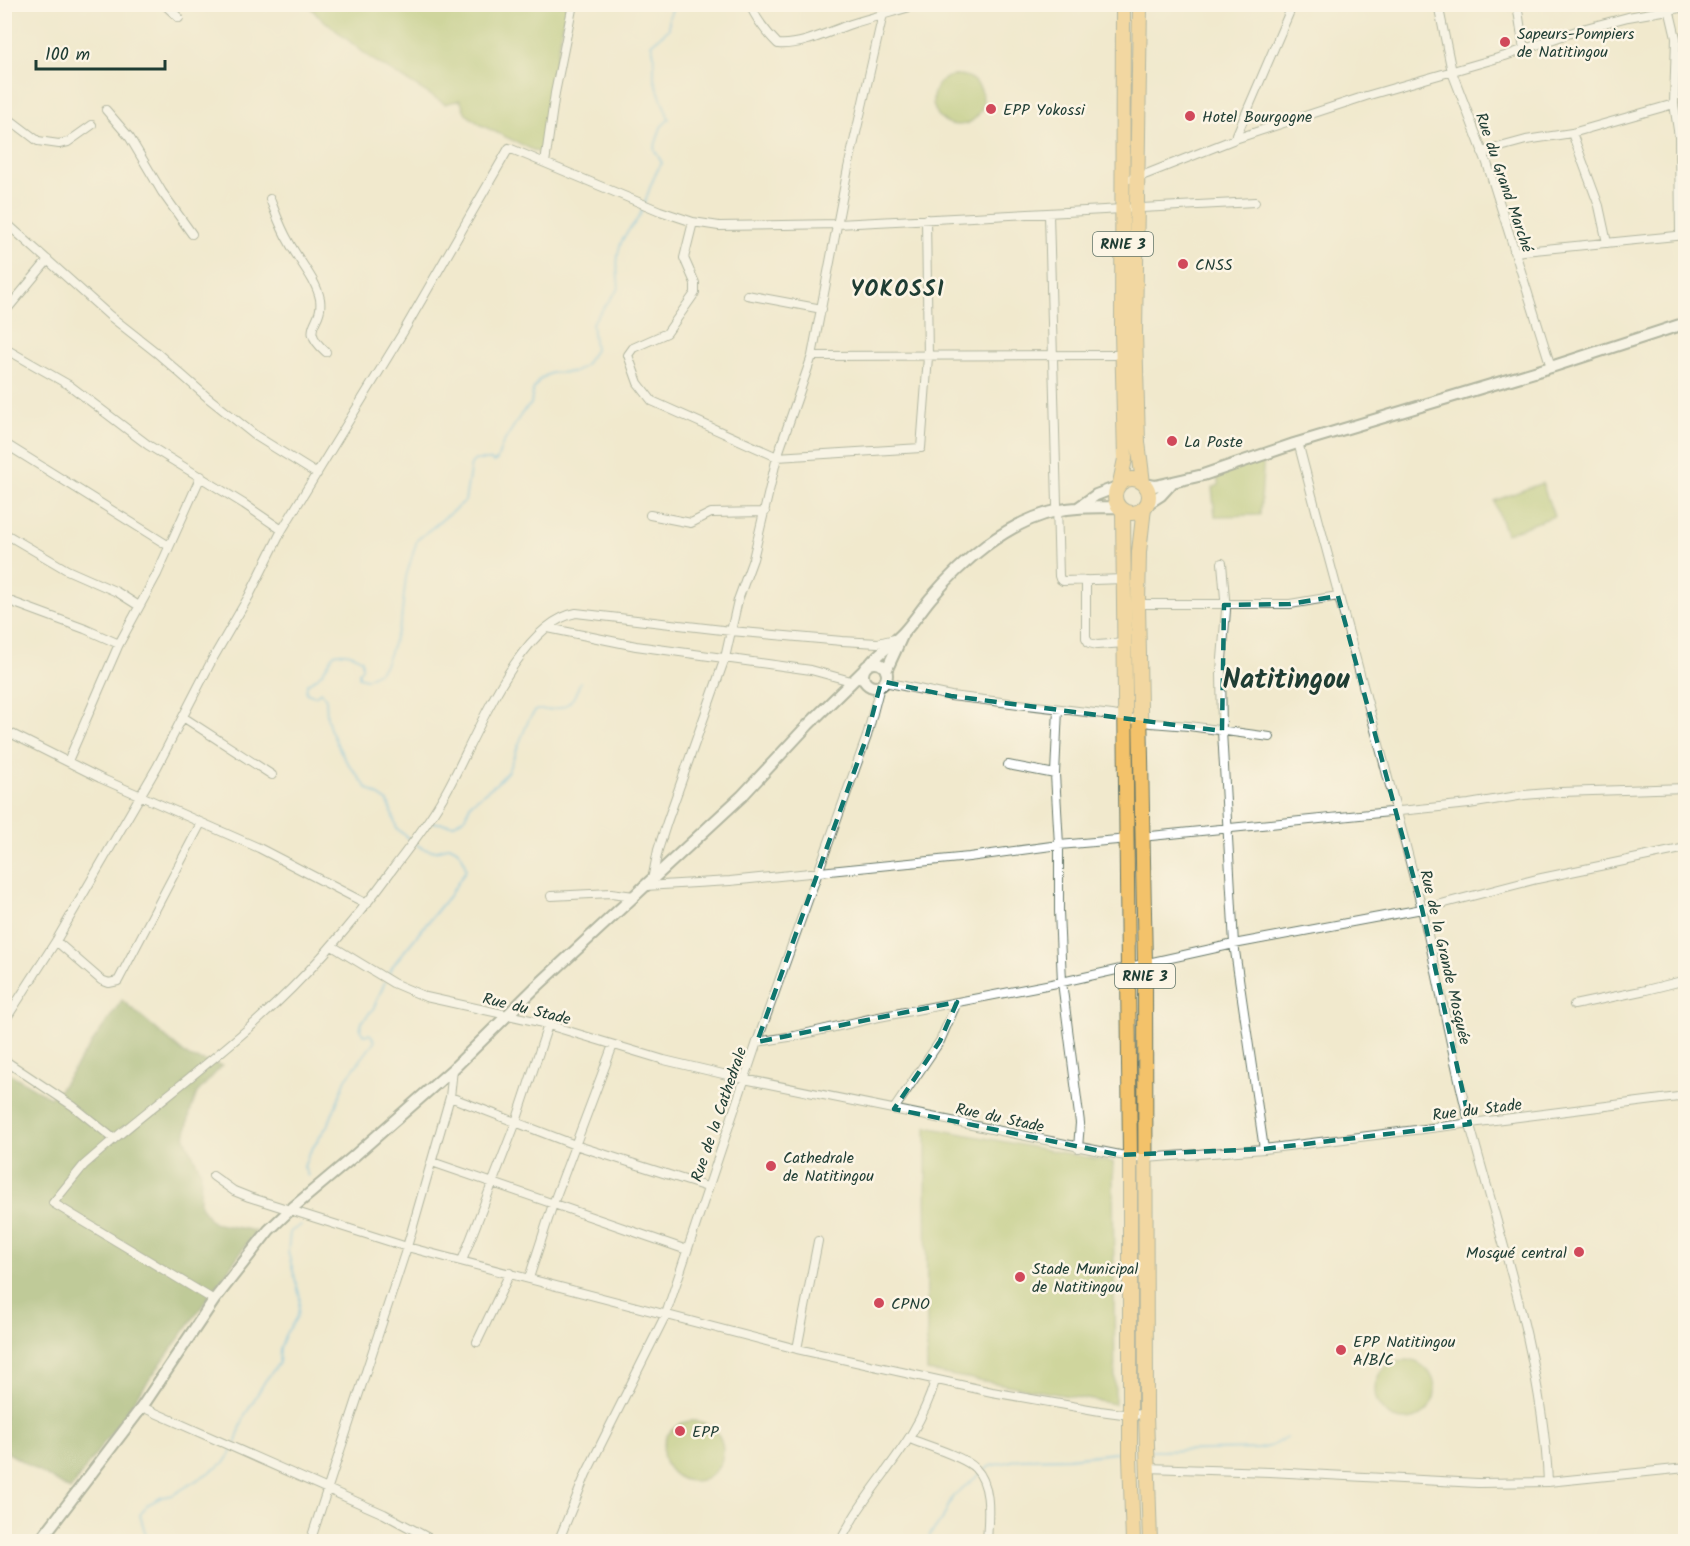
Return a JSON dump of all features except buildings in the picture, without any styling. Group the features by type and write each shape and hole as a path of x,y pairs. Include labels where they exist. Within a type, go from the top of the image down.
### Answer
{"highway":[{"name":"RNIE 3","path":"1140,4 1138,177 1130,208 1129,356 1125,459 1115,495 1121,509 1125,643 1142,837 1145,964 1146,1414 1150,1542"},
{"name":"RNIE 3","path":"1124,5 1123,180 1130,208"},
{"name":"RNIE 3","path":"1129,356 1144,483 1149,492 1139,552 1126,840 1130,1156 1130,1451 1133,1542"},
{"path":"1119,485 1129,478 1144,483"},
{"path":"1121,509 1136,512 1146,506"}],"street":[{"path":"164,4 178,18"},
{"path":"545,163 555,93 573,4"},
{"path":"750,4 755,18 768,34 778,44 785,45 920,4"},
{"path":"1235,139 1293,4"},
{"name":"Rue du Grand Marché","path":"1438,4 1452,72 1482,152 1551,367"},
{"path":"1517,4 1524,50"},
{"path":"1123,180 1138,177 1235,139 1366,96 1524,50 1582,29 1668,7 1686,7"},
{"path":"1514,252 1683,235 1679,137 1674,104 1676,38 1668,7"},
{"path":"649,883 694,741 725,658 738,600 753,559 777,457 812,356 848,168 883,14"},
{"path":"1482,152 1526,140 1572,133 1674,104"},
{"path":"106,110 130,138 162,192 192,234"},
{"path":"4,119 9,118 38,141 59,144 68,142 92,124"},
{"path":"1572,133 1599,206 1606,243"},
{"path":"4,1022 56,941 140,796 212,660 249,596 282,530 402,334 509,147 660,211 693,222 730,226 838,224 1255,202"},
{"path":"270,200 287,240 316,286 321,306 312,328 312,336 326,352"},
{"path":"1049,214 1054,355 1054,445 1060,579 1124,579"},
{"path":"693,222 684,258 694,283 695,293 667,333 633,348 628,356 638,382 652,401 777,457 921,448 928,357 926,219"},
{"path":"4,221 110,316 207,397 243,426 317,474"},
{"path":"4,313 48,260"},
{"path":"747,296 822,309"},
{"path":"1144,483 1155,486 1203,475 1298,442 1551,367 1686,323"},
{"path":"4,348 69,385 148,445 201,476 282,530"},
{"path":"812,356 1129,356"},
{"name":"Rue de la Grande Mosquée","path":"1298,442 1422,909 1470,1124 1493,1203 1538,1393 1545,1438 1548,1482"},
{"path":"4,443 169,546"},
{"path":"68,761 119,644 169,546 201,476"},
{"path":"1146,506 1161,495 1171,483"},
{"path":"1079,507 1089,499 1119,485"},
{"path":"39,1542 142,1407 214,1300 269,1230 453,1069 633,896 742,796 851,681 900,636 947,582 990,544 1021,524 1041,515 1079,507 1121,509"},
{"path":"650,515 691,523 711,513 765,512"},
{"path":"4,533 67,570 117,592 139,606"},
{"path":"1222,562 1226,627 1221,671 1222,731 1234,944 1264,1149"},
{"path":"1086,580 1086,638 1089,643 1096,645 1125,643"},
{"path":"1138,604 1290,604 1338,596"},
{"path":"4,599 85,628 119,644"},
{"path":"214,1300 53,1203 84,1165 256,1022 332,946 367,904 430,820 506,676 527,648 560,618 576,613 731,631 867,643 886,642 900,636"},
{"path":"548,628 636,646 811,670 851,681"},
{"path":"867,667 865,682 874,687 884,679 900,636"},
{"path":"867,667 882,665 884,679"},
{"path":"884,679 951,696 1270,737"},
{"name":"Rue de la Cathedrale","path":"558,1542 586,1474 666,1314 744,1079 867,736 884,679"},
{"path":"1058,709 1055,774 1062,982 1080,1122 1078,1148"},
{"path":"183,717 272,775"},
{"path":"4,730 140,796 290,863 367,904"},
{"path":"1008,765 1055,774"},
{"path":"649,883 730,881 969,857 1059,845 1397,812 1561,792 1686,788"},
{"path":"56,941 101,980 109,983 118,981 201,823"},
{"path":"757,1042 1062,982 1234,944 1422,909 1536,879 1686,848"},
{"path":"551,896 611,893 633,896"},
{"name":"Rue du Stade","path":"332,946 385,978 426,997 548,1025 664,1060 744,1079 1078,1148 1146,1158 1264,1149 1686,1096"},
{"path":"1574,1005 1686,980"},
{"path":"894,1109 940,1041 957,1002"},
{"path":"462,1261 516,1122 548,1025"},
{"path":"529,1278 553,1204 613,1045"},
{"path":"4,1060 73,1106 114,1139"},
{"path":"312,1541 407,1247 450,1097 453,1069"},
{"path":"450,1097 575,1145 707,1187"},
{"path":"432,1162 687,1250"},
{"path":"213,1176 234,1191 407,1247 797,1349 935,1381 1089,1410 1130,1415 1146,1414"},
{"path":"797,1349 818,1241"},
{"path":"477,1342 510,1273"},
{"path":"840,1542 858,1510 910,1439 926,1410 935,1381"},
{"path":"142,1407 384,1514 436,1542"},
{"path":"910,1439 955,1457 975,1468 983,1483 988,1506 987,1542"},
{"path":"1147,1457 1270,1472 1478,1483 1548,1482 1686,1468"}],"highlighted area":[{"path":"1338,596 1422,909 1470,1124 1264,1149 1120,1155 894,1109 940,1041 957,1002 757,1042 867,736 880,686 885,682 951,696 1222,731 1224,605 1290,604"}],"green space":[{"path":"309,5 567,5 553,74 541,154 481,125 466,114 460,100 445,104 370,58 316,14"},
{"path":"958,75 976,82 983,100 976,118 958,125 940,118 933,100 940,82"},
{"path":"1264,456 1260,515 1215,516 1212,488 1219,485 1215,472"},
{"path":"1542,483 1554,516 1506,534 1494,501"},
{"path":"122,1000 189,1057 222,1066 197,1093 185,1138 201,1172 200,1206 213,1223 256,1231 70,1490 5,1451 4,1070 50,1098 59,1090"},
{"name":"Stade Municipal de Natitingou","path":"926,1127 1113,1162 1115,1404 927,1371"},
{"path":"1405,1360 1422,1365 1430,1373 1435,1390 1430,1407 1422,1415 1405,1420 1388,1415 1380,1407 1375,1390 1380,1373 1388,1365"},
{"path":"693,1421 710,1426 718,1434 723,1451 718,1468 710,1476 693,1481 676,1476 668,1468 663,1451 668,1434 676,1426"}],"waterway":[{"path":"412,841 397,829 388,802 367,788 344,758 330,729 326,699 321,692 315,696 306,693 307,684 320,675 334,654 338,653 348,653 362,660 359,677 366,679 380,671 385,665 401,621 406,577 417,540 465,501 471,464 475,460 493,462 497,460 502,445 522,413 531,404 533,390 540,379 551,373 575,372 584,366 595,350 592,323 619,288 617,262 621,243 640,214 662,163 654,149 661,127 669,119 654,79 654,54 651,44 669,29 669,18 674,4"},
{"path":"431,822 453,825 465,817 471,803 497,783 508,771 529,719 536,710 553,710 565,706 574,697 580,682"},
{"path":"387,977 394,964 449,896 466,870 461,855 453,848 449,846 432,850 424,849 416,844"},
{"path":"308,1176 304,1167 308,1155 329,1123 346,1079 375,1041 370,1034 364,1035 360,1030 362,1022 373,1009 385,982"},
{"path":"148,1542 140,1515 147,1505 162,1497 173,1495 224,1463 234,1448 244,1417 265,1381 279,1363 280,1348 285,1335 298,1315 300,1297 288,1252 290,1232 301,1225"},
{"path":"1151,1451 1259,1449 1271,1446 1287,1437"},
{"path":"929,1542 930,1534 942,1520 953,1496 990,1466 1020,1459 1068,1458 1124,1452"}],"place":[{"name":"Sapeurs-Pompiers de Natitingou","path":"1505,42"},
{"name":"EPP Yokossi","path":"991,109"},
{"name":"Hotel Bourgogne","path":"1190,116"},
{"name":"CNSS","path":"1183,264"},
{"name":"La Poste","path":"1172,441"},
{"name":"Cathedrale de Natitingou","path":"771,1166"},
{"name":"Mosqué central","path":"1579,1252"},
{"name":"Stade Municipal de Natitingou","path":"1020,1277"},
{"name":"CPNO","path":"879,1303"},
{"name":"EPP Natitingou A/B/C","path":"1341,1350"},
{"name":"EPP","path":"680,1431"}],"district":[{"name":"YOKOSSI","path":"898,288"},
{"name":"Natitingou","path":"1286,678"}]}
